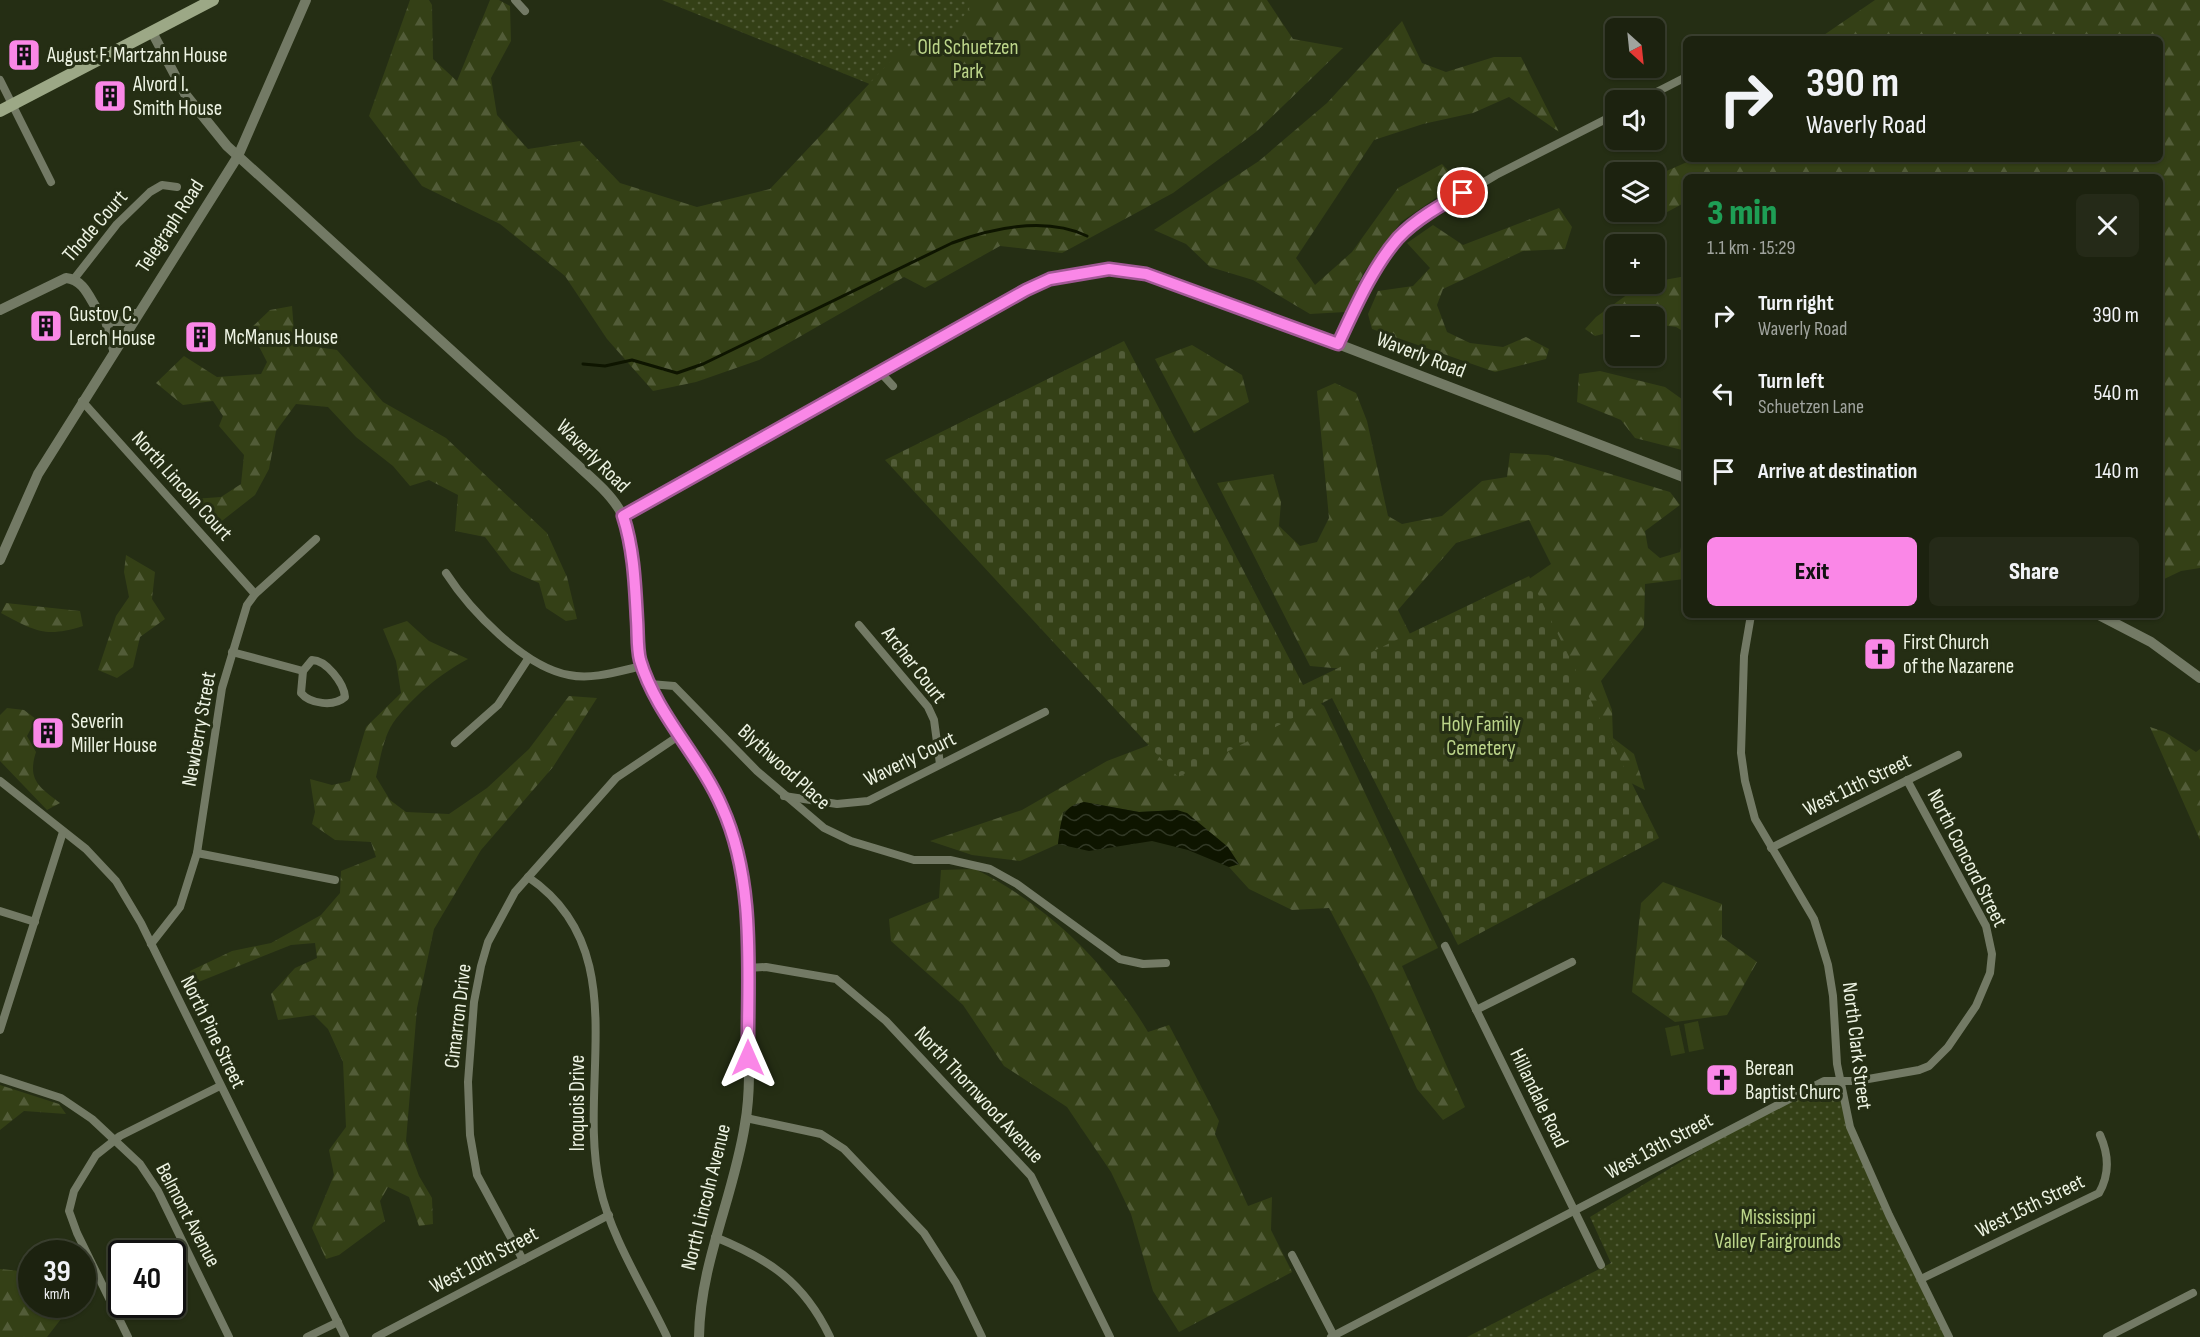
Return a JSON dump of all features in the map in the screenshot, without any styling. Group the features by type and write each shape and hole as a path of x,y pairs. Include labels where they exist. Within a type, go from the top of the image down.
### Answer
{"main road":[{"path":"0,111 213,0"}],"street":[{"name":"Telegraph Road","path":"0,560 38,474 238,156 306,0"},
{"path":"515,0 525,11"},
{"name":"Waverly Road","path":"152,32 190,102 211,129 574,462 610,496 623,516 1034,286 1050,279 1109,269 1146,274 1338,344 1683,477"},
{"path":"1661,90 1683,79"},
{"path":"0,80 51,182"},
{"path":"1338,344 1373,275 1398,239 1414,224 1486,180 1605,120"},
{"name":"Thode Court","path":"74,279 135,204 162,185 177,187"},
{"path":"0,310 62,278 74,279 87,292 96,310 106,321 114,350"},
{"path":"106,321 124,321 138,312"},
{"path":"881,373 893,386"},
{"name":"North Lincoln Court","path":"82,401 255,594"},
{"name":"North Lincoln Avenue","path":"623,516 633,561 642,666 650,684 702,768 723,808 741,868 747,968 746,1118 731,1192 715,1237 703,1289 699,1337"},
{"name":"Newberry Street","path":"151,944 180,907 197,853 215,723 232,652 248,605 255,594 316,539"},
{"path":"446,573 458,591 528,659 570,676 598,676 642,666"},
{"name":"North Clark Street","path":"1750,618 1744,656 1741,753 1745,781 1755,819 1814,919 1828,965 1840,1081 1850,1127 1949,1337"},
{"path":"2105,618 2151,642 2200,678"},
{"name":"Archer Court","path":"859,625 928,707 934,720 940,764"},
{"path":"232,652 303,671"},
{"path":"455,743 498,705 528,659"},
{"path":"312,660 322,662 342,685 345,697 337,702 309,700 301,693 303,671 312,660"},
{"name":"Blythwood Place","path":"650,684 674,686 784,795 824,828 851,841 915,860 950,860 990,869 1017,884 1120,958 1143,964 1166,963"},
{"name":"Waverly Court","path":"784,795 837,804 868,801 1045,712"},
{"name":"Cimarron Drive","path":"523,1260 477,1175 470,1135 468,1082 474,1002 481,966 500,915 528,877 616,778 680,735"},
{"name":"West 11th Street","path":"1772,848 1958,755"},
{"name":"North Concord Street","path":"1907,780 1986,926 1992,954"},
{"name":"North Pine Street","path":"0,781 86,849 116,881 151,944 345,1337"},
{"path":"0,1030 63,831"},
{"path":"197,853 335,880"},
{"name":"Iroquois Drive","path":"528,877 559,904 584,948 593,973 596,1002 593,1084 594,1152 600,1188 609,1215 667,1337"},
{"path":"0,912 35,922"},
{"name":"Hillandale Road","path":"1445,946 1601,1265"},
{"name":"West 13th Street","path":"1332,1336 1781,1101 1824,1081 1886,1077 1929,1066 1948,1047 1976,1006 1990,973 1992,954"},
{"path":"1476,1010 1572,962"},
{"name":"North Thornwood Avenue","path":"747,968 766,967 836,979 886,1021 1031,1176 1110,1337"},
{"name":"Belmont Avenue","path":"0,1078 61,1098 115,1140 140,1164 158,1191 229,1337"},
{"path":"128,1337 77,1233 69,1211 74,1191 96,1155 115,1140 220,1086"},
{"path":"746,1118 820,1134 844,1149 924,1233 956,1283 982,1337"},
{"name":"West 15th Street","path":"1921,1279 2099,1193 2107,1178 2106,1148 2100,1135"},
{"name":"West 10th Street","path":"376,1337 609,1215"},
{"path":"715,1237 748,1250 789,1277 808,1300 830,1337"},
{"path":"1292,1255 1332,1336"},
{"path":"2107,1337 2193,1293"},
{"path":"308,1337 338,1322"}],"green space":[{"path":"410,0 429,0 432,5 433,59 457,81 490,0 499,0 510,6 511,41 491,78 497,115 528,149 580,141 620,183 697,207 770,189 902,49 936,54 971,6 968,0 1267,0 1293,39 1343,48 1256,132 1173,193 1062,253 1000,246 925,288 904,277 759,360 696,382 653,391 607,339 565,276 500,224 422,186 369,116"},
{"name":"Old Schuetzen Park","path":"662,0 1203,0 1045,155"},
{"path":"1875,0 2200,0 2200,568 2181,571 2163,580 2163,174 1683,174 1683,204 1665,213 1665,172 1687,162 2163,162 2163,36 1822,36"},
{"path":"1402,21 1422,63 1446,72 1494,57 1521,57 1559,132 1509,97 1473,113 1423,124 1374,140 1296,258 1315,285 1352,252 1398,188 1442,164 1459,182 1401,222 1364,272 1345,312 1310,314 1253,280 1210,267 1186,244 1154,230 1259,161 1327,103"},
{"path":"1559,208 1572,227 1565,249 1523,251 1443,289 1437,305 1447,332 1470,343 1503,347 1526,337 1549,349 1546,359 1495,372 1372,329 1368,314 1378,291 1413,286 1430,268 1407,243 1433,225 1463,245"},
{"path":"1683,277 1683,331 1676,327 1665,325 1665,306 1611,306 1628,294 1665,294 1665,280"},
{"path":"292,306 294,331 310,346 337,350 383,402 446,438 547,533 567,577 577,619 566,621 546,608 539,583 511,571 485,537 455,531 458,495 429,480 410,486 393,466 356,437 328,407 296,404 276,431 269,469 255,495 218,524 193,499 221,497 241,484 244,455 219,426 223,416 213,401 183,405 156,383 184,356 217,377 261,374 267,362 250,329 270,310"},
{"path":"1605,311 1605,334 1595,336 1585,329"},
{"name":"Holy Family Cemetery","path":"1124,341 1303,685 1529,576 1659,838 1458,945 1332,698 1178,777 885,460"},
{"path":"1192,345 1242,375 1249,402 1194,433 1155,359"},
{"path":"1600,371 1665,387 1683,400 1683,450 1635,438 1621,420 1577,402 1579,374"},
{"path":"1335,383 1356,393 1367,421 1388,516 1402,524 1442,516 1482,481 1507,477 1510,453 1548,455 1670,492 1680,505 1645,531 1648,548 1660,558 1680,552 1683,537 1683,579 1645,584 1644,627 1601,681 1612,710 1613,738 1634,754 1645,790 1619,777 1510,592 1551,564 1529,520 1456,543 1398,610 1411,636 1344,669 1310,666 1217,483 1273,474 1281,502 1279,526 1300,546 1317,542 1329,518 1317,391"},
{"path":"126,555 155,572 152,599 165,619 140,637 133,667 117,678 98,670 116,616 129,597 124,572"},
{"path":"6,603 80,611 83,626 59,632 40,631 1,613"},
{"path":"407,621 429,641 468,659 447,671 418,695 393,723 387,735 376,777 390,800 406,812 449,814 487,788 529,749 569,696 597,698 553,767 481,850 434,929 417,1008 406,1141 419,1176 432,1198 433,1224 419,1226 409,1197 388,1187 380,1201 385,1221 339,1255 326,1259 312,1228 334,1175 329,1150 346,1127 343,1062 328,1029 314,1015 278,1020 271,994 295,968 317,958 315,943 291,945 191,985 190,971 232,951 271,943 321,915 340,893 341,871 376,857 371,842 335,840 312,824 315,812 310,779 332,785 350,781 366,727 401,693 396,661 383,629"},
{"path":"1312,697 1324,706 1438,948 1402,966 1465,1107 1443,1120 1417,1089 1374,994 1329,908 1292,910 1249,889 1229,867 1239,864 1177,810 1139,812 1084,802 1063,812 1058,844 1020,861 972,855 930,841 1022,810 1107,761 1157,742"},
{"path":"7,708 24,710 36,719 27,736 36,752 34,776 41,787 60,803 47,810 0,761 0,715"},
{"path":"2150,727 2165,732 2196,752 2200,749 2200,840"},
{"path":"975,869 1027,900 1073,938 1114,982 1148,1032 1169,1025 1219,1121 1215,1134 1248,1206 1272,1197 1271,1230 1292,1272 1179,1332 1153,1291 1131,1214 1111,1172 1067,1107 1004,1066 963,1005 891,941 889,919 939,898 941,870"},
{"path":"1663,882 1722,904 1722,937 1757,962 1727,1015 1675,1022 1632,992 1641,903"},
{"path":"1698,1021 1704,1049 1689,1052 1684,1024"},
{"path":"1679,1025 1685,1053 1671,1056 1665,1028"},
{"name":"Mississippi Valley Fairgrounds","path":"1824,1081 1840,1081 1850,1127 1949,1337 1467,1337 1611,1263 1590,1217 1781,1101"},
{"path":"0,1085 59,1104 66,1114 24,1111 0,1130"},
{"path":"0,1269 18,1271 18,1318 62,1318 47,1337 0,1337"}],"water":[{"path":"1084,802 1139,812 1177,810 1187,813 1228,847 1239,864 1229,867 1188,850 1152,841 1089,851 1058,844 1061,823 1066,812 1070,807"}],"waterway":[{"path":"583,364 605,366 632,360 677,373 703,364 952,243 1002,229 1037,225 1071,230 1087,236"}],"place":[{"name":"August F. Martzahn House","path":"24,55"},
{"name":"Alvord I. Smith House","path":"110,96"},
{"name":"Gustov C. Lerch House","path":"46,326"},
{"name":"McManus House","path":"201,337"},
{"name":"First Church of the Nazarene","path":"1880,654"},
{"name":"Severin Miller House","path":"48,733"},
{"name":"Berean Baptist Churc","path":"1722,1080"}],"route":[{"path":"748,1058 746,917 741,868 723,808 702,768 662,707 646,677 639,657 633,561 623,516 1026,290 1050,279 1109,269 1146,274 1338,344 1373,275 1398,239 1414,224 1463,193"}]}
